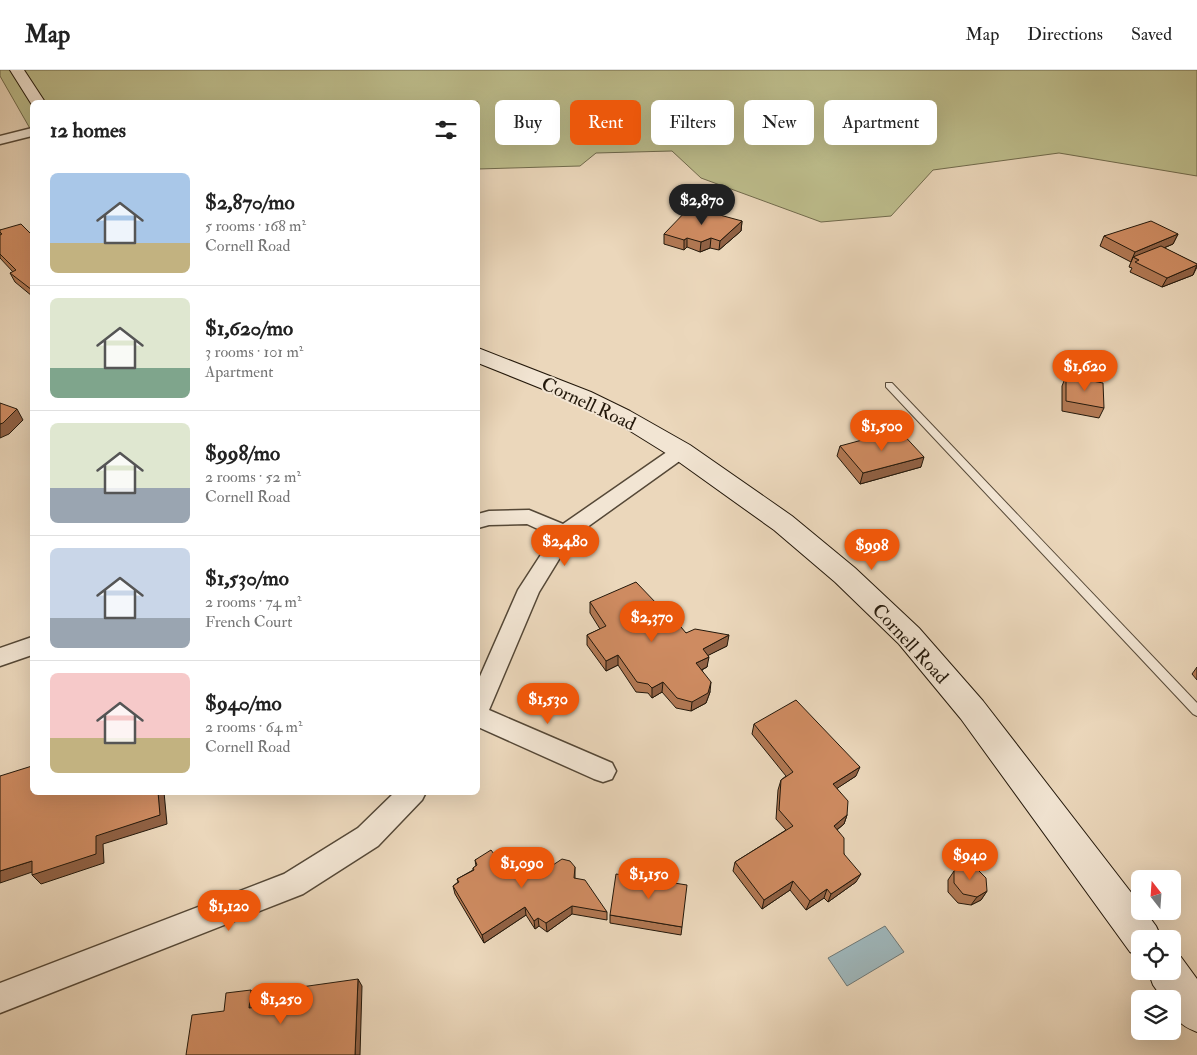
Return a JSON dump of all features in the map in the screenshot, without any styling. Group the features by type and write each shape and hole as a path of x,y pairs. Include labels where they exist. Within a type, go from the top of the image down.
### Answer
{"main road":[{"path":"17,70 37,100"},
{"name":"Cornell Road","path":"480,356 583,397 622,416 681,451 783,523 845,575 909,636 972,710 1136,930"},
{"path":"1174,980 1197,1012"}],"street":[{"path":"0,140 30,132"},
{"path":"480,702 529,590 566,533 681,451"},
{"path":"480,520 489,518 529,517 566,533"},
{"path":"0,657 30,647"},
{"path":"480,717 603,771"},
{"path":"0,998 293,884 368,837 410,795"}],"lane":[{"path":"889,385 1197,711"}],"green space":[{"path":"0,70 1197,70 1197,176 1059,153 933,170 891,216 821,222 701,178 672,151 596,153 580,166 480,169 480,100 30,100 30,128 0,76"}],"water":[{"path":"885,926 904,952 847,986 828,958"}],"building":[{"path":"690,207 742,221 720,241 711,238 701,242 687,238 684,240 664,234"},
{"path":"1151,221 1178,234 1135,252 1104,236"},
{"path":"21,224 30,233 30,288 10,273 16,270 0,254 0,235 2,234 0,230"},
{"path":"1161,246 1197,265 1167,278 1135,262 1139,260 1133,257"},
{"path":"1066,376 1103,383 1104,408 1066,401"},
{"path":"0,403 17,409 0,424"},
{"path":"899,430 924,457 863,473 840,446"},
{"path":"636,582 657,604 660,602 686,633 695,629 729,635 703,649 709,657 696,663 711,682 708,693 692,702 677,698 663,682 652,688 648,684 637,682 618,655 606,661 587,635 606,626 590,602"},
{"path":"796,700 860,767 833,784 848,801 847,815 834,826 844,838 844,854 861,874 831,894 827,889 810,901 793,881 764,900 735,862 793,826 779,810 781,780 793,772 754,724"},
{"path":"30,767 30,795 158,795 160,815 96,836 96,854 32,875 32,861 0,871 0,776"},
{"path":"533,848 547,869 562,859 570,861 575,867 574,878 585,880 607,912 572,906 546,923 538,918 534,921 525,907 482,935 453,886 459,882 457,879 474,870 473,868 477,865 475,860 491,850 494,854 499,851 505,861 513,856 515,860"},
{"path":"963,865 976,868 986,878 987,891 977,897 963,894 954,883 954,871"},
{"path":"616,874 687,885 682,927 610,915"},
{"path":"358,979 355,1055 186,1055 192,1015 224,1011 226,993 251,990 249,1008 293,1003 294,988"}]}
